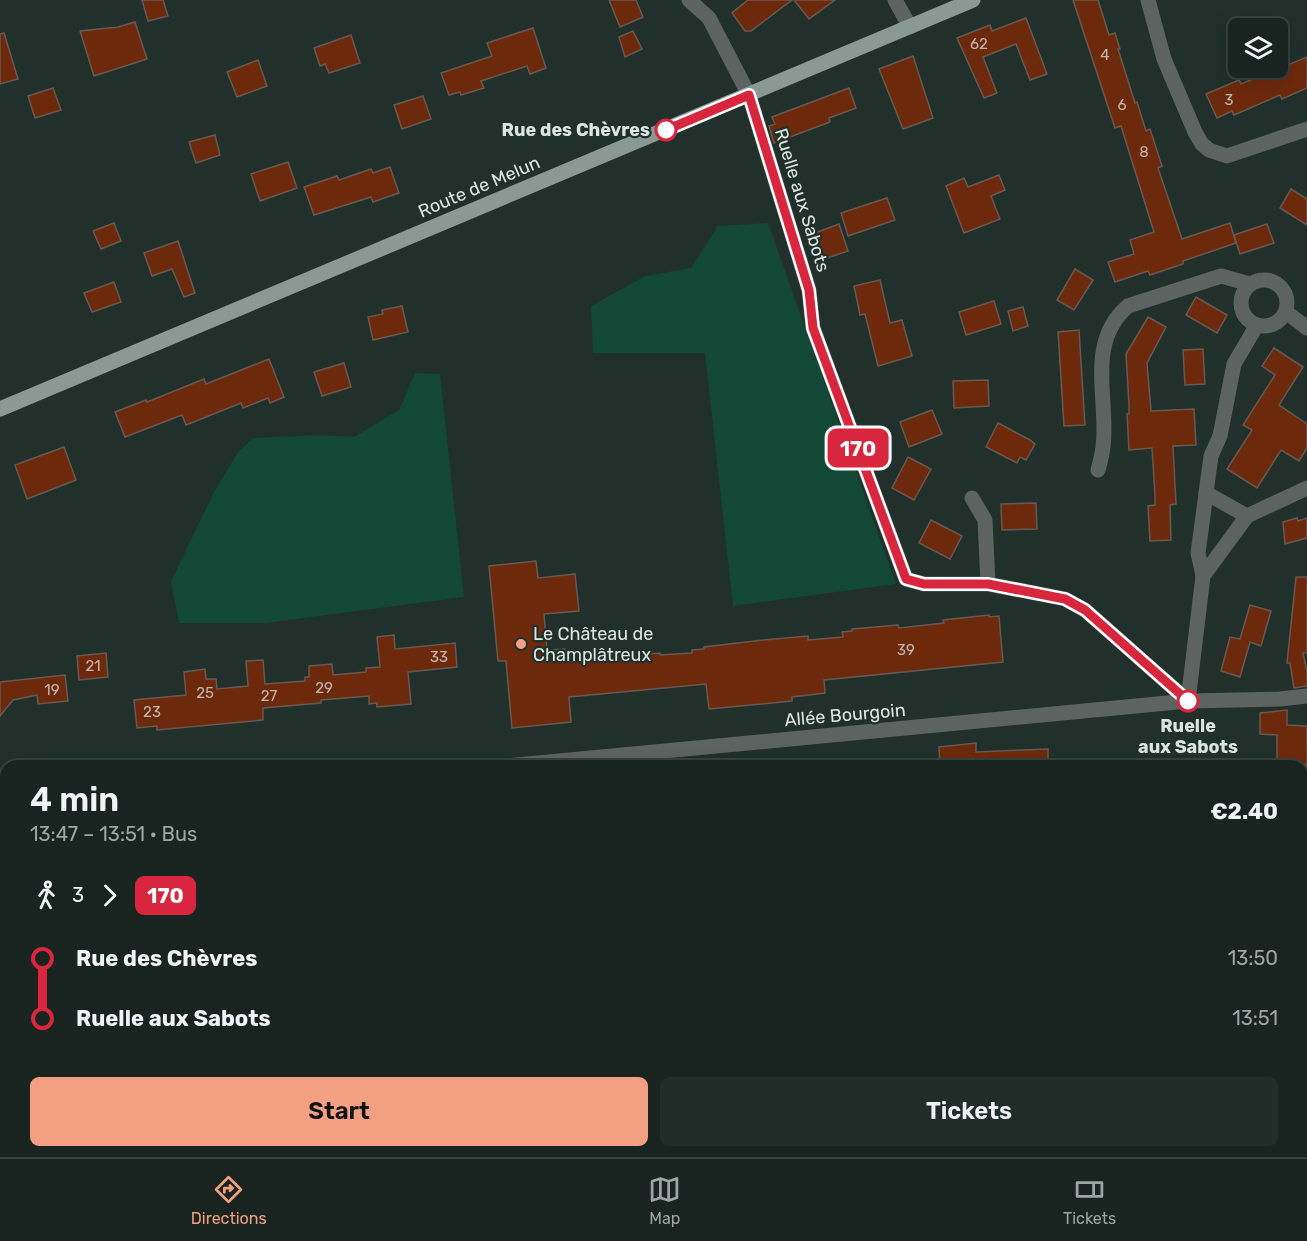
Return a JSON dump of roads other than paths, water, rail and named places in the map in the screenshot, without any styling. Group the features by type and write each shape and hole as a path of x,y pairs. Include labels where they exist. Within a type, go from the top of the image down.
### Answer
{"main road":[{"name":"Route de Melun","path":"0,409 973,0"}],"street":[{"path":"689,0 709,18 749,95"},
{"path":"895,0 910,27"},
{"path":"1148,0 1164,59 1195,132 1202,144 1209,150 1227,156 1307,129"},
{"name":"Ruelle aux Sabots","path":"749,95 809,290 813,328 906,579 924,584 988,584 1065,599 1085,610 1188,701"},
{"path":"1098,470 1103,446 1101,356 1116,316 1128,306 1221,276 1250,284 1264,280 1278,285 1286,297 1286,312 1277,322 1264,326 1257,325 1245,317 1241,296 1250,284"},
{"path":"1286,312 1307,328"},
{"path":"1188,701 1203,576 1197,554 1211,456 1220,436 1234,364 1257,325"},
{"path":"1203,576 1246,516 1307,488"},
{"path":"1206,493 1246,516"},
{"path":"972,498 985,519 988,584"},
{"name":"Allée Bourgoin","path":"570,760 1188,701 1280,699 1307,696"}],"place":[{"name":"Rue des Chèvres","path":"666,130"},
{"name":"Le Château de Champlâtreux","path":"521,644"},
{"name":"Ruelle aux Sabots","path":"1188,701"}]}
